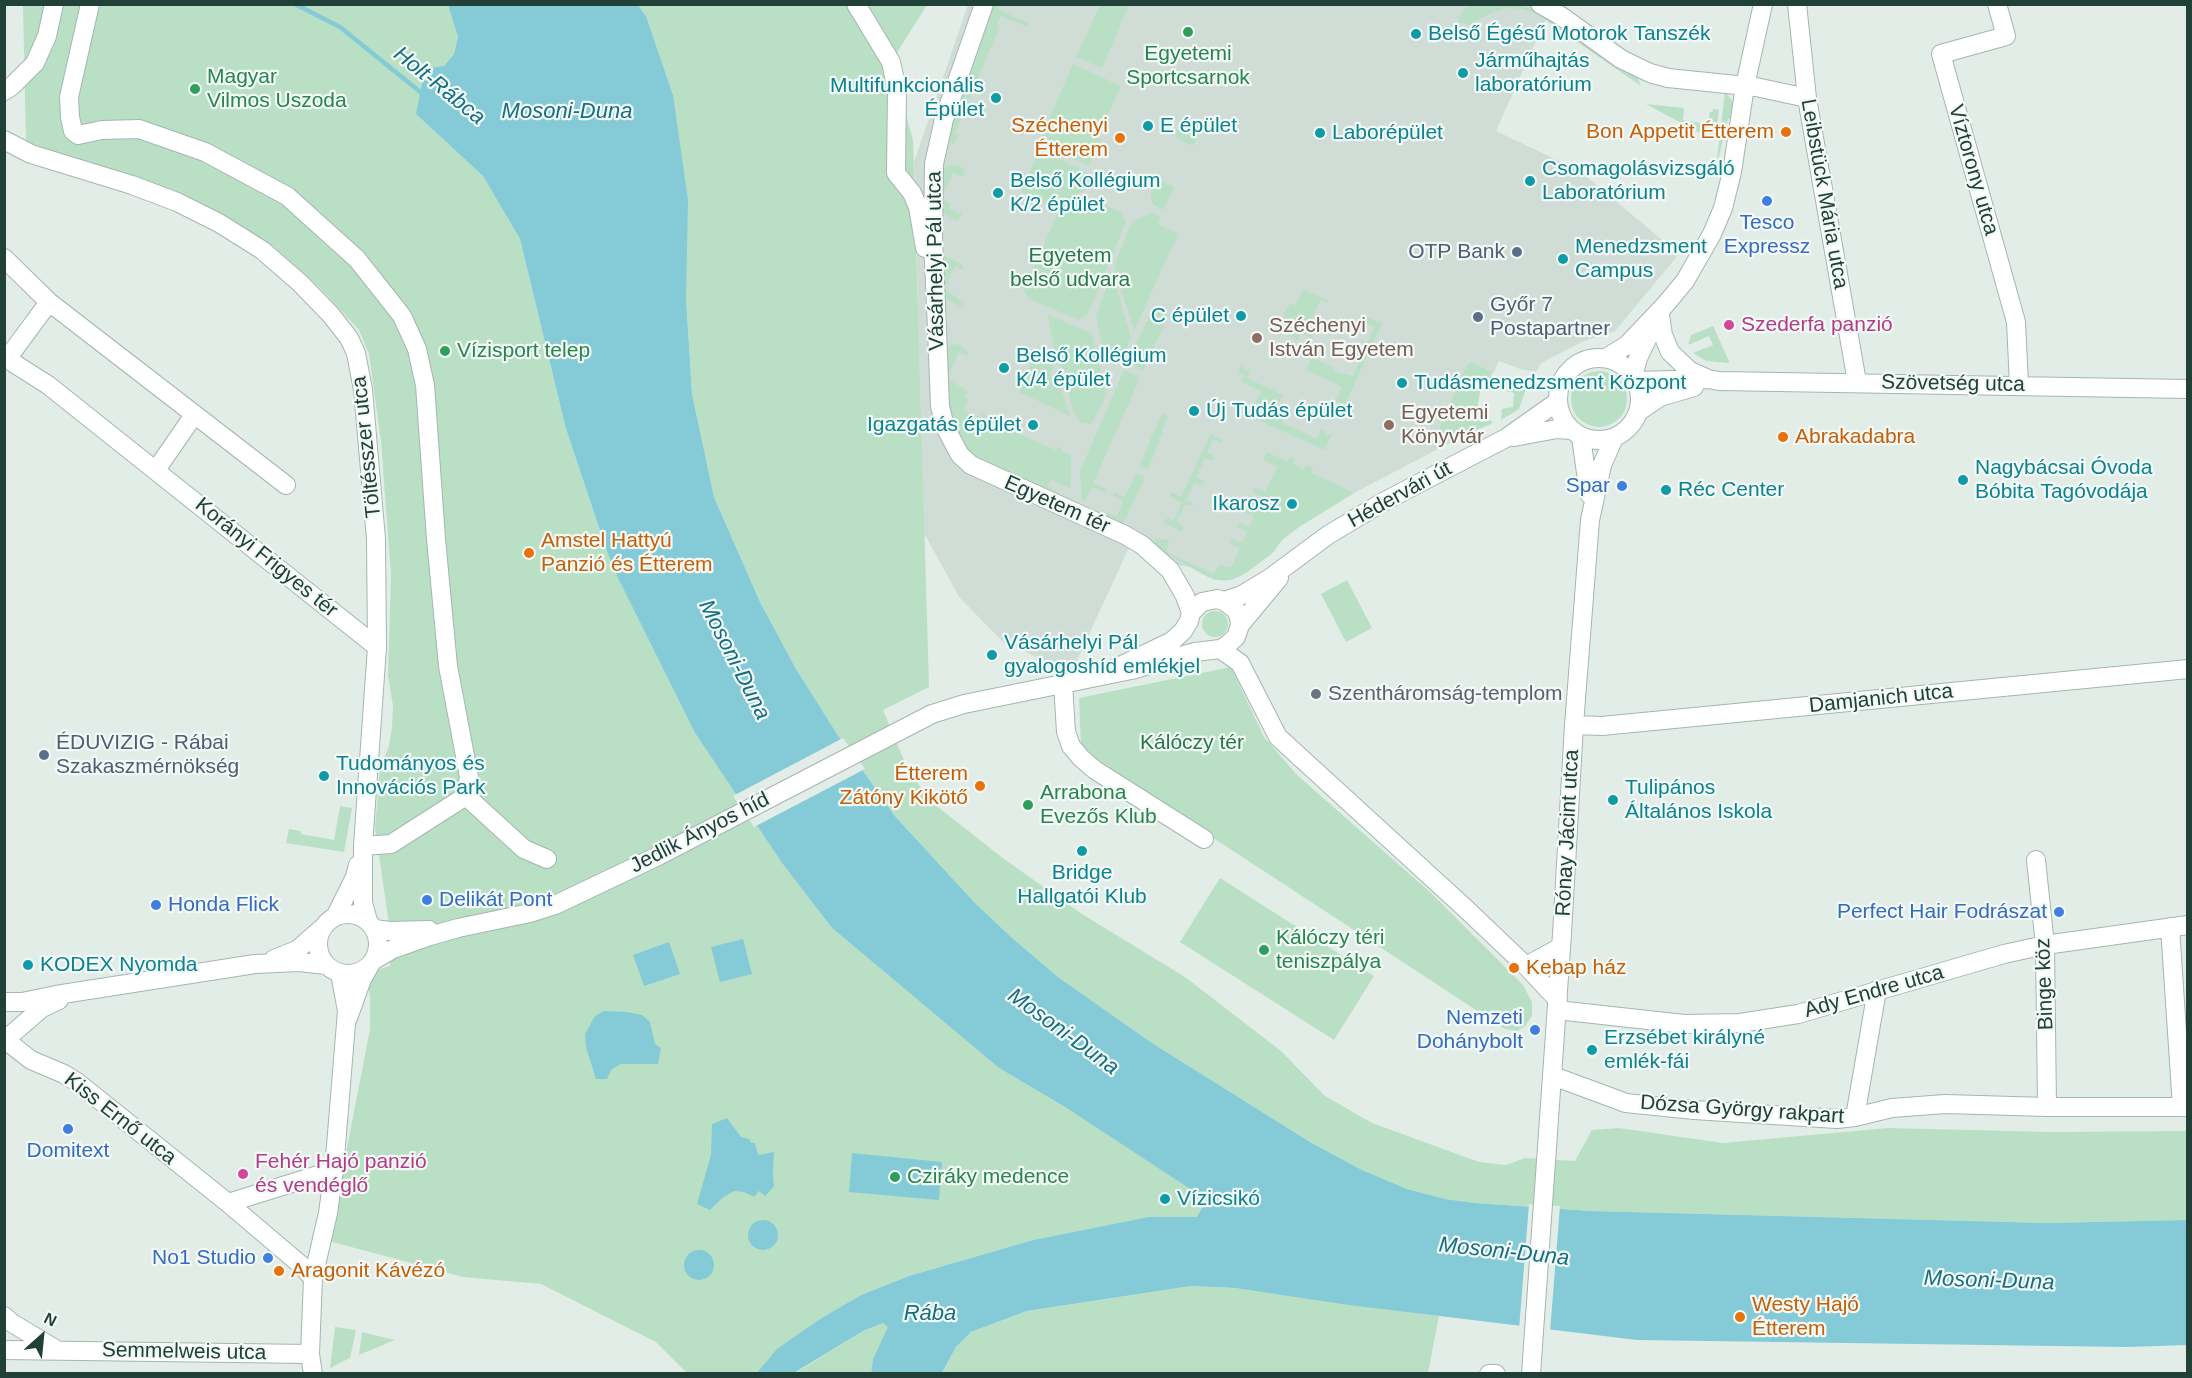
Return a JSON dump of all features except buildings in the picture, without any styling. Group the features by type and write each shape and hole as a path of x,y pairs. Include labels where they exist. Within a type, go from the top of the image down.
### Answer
{"street":[{"path":"4,91 35,63 47,36 54,4"},
{"path":"90,4 69,97 73,131 78,135 102,130 139,129 205,152 287,196 357,259 402,316 417,349 424,385 448,666 469,777 466,796 391,844 363,846"},
{"path":"856,4 891,62 897,90 897,173 912,193 918,207 926,252 935,279"},
{"name":"Vásárhelyi Pál utca","path":"956,449 945,427 940,406 935,279 934,164 944,119 984,4"},
{"path":"1540,4 1622,59 1650,74 1745,86 1807,98"},
{"path":"1634,378 1647,340 1663,310 1700,256 1723,208 1732,172 1745,86 1763,4"},
{"name":"Leibstück Mária utca","path":"1797,4 1807,98 1857,382"},
{"name":"Víztorony utca","path":"1997,4 2006,36 1941,54 2016,322 2019,385"},
{"name":"Töltésszer utca","path":"4,140 32,154 132,185 177,202 219,223 262,250 300,283 331,315 349,338 356,353 363,390 376,539 377,647 363,846"},
{"path":"4,258 49,302 286,485"},
{"name":"Korányi Frigyes tér","path":"49,302 6,358 48,385 377,647"},
{"path":"1606,358 1627,345 1663,310"},
{"path":"1663,310 1663,335 1670,352 1690,371 1714,380"},
{"path":"1606,358 1626,368 1634,378 1640,401 1638,412 1633,423 1625,432 1614,438 1592,441 1576,434 1559,413 1557,402 1560,384 1565,374 1583,360 1606,358"},
{"name":"Szövetség utca","path":"1634,378 2187,389"},
{"name":"Szövetség utca","path":"1638,412 1660,397 1714,380"},
{"name":"Hédervári út","path":"1221,600 1248,591 1328,535 1383,502 1506,438 1557,402"},
{"path":"156,470 195,415"},
{"name":"Hédervári út","path":"1506,438 1557,429 1576,434"},
{"name":"Rónay Jácint utca","path":"1531,1374 1558,1005 1574,725 1590,520 1588,483 1576,434"},
{"name":"Rónay Jácint utca","path":"1590,520 1602,465 1614,438"},
{"name":"Egyetem tér","path":"956,449 971,465 1125,535 1142,545 1192,585 1221,600"},
{"name":"Hédervári út","path":"1240,625 1298,557"},
{"name":"Egyetem tér","path":"1159,559 1178,580 1188,602 1190,617"},
{"path":"1101,675 1172,641 1202,602 1221,600 1236,610 1240,625 1238,632 1232,642 1216,649 1131,670 1064,683 1066,732 1071,746 1081,758 1095,770 1204,839"},
{"path":"1190,617 1189,629 1197,643 1216,649 1239,663 1278,737 1381,829 1526,966 1558,1005"},
{"name":"Damjanich utca","path":"1574,725 1602,726 2187,669"},
{"name":"Jedlik Ányos híd","path":"372,962 385,952 405,944 458,928 530,913 555,904 658,856 932,714 963,704 1064,683"},
{"path":"466,796 524,849 547,859"},
{"path":"255,964 297,950 335,916 355,877 363,846"},
{"path":"345,1026 378,944 363,903 363,846"},
{"name":"Binge köz","path":"2036,860 2045,945 2047,1107"},
{"path":"335,916 352,914 371,925"},
{"name":"Jedlik Ányos híd","path":"371,925 390,931 458,928"},
{"path":"2179,926 2185,1107"},
{"name":"Ady Endre utca","path":"1558,1005 1684,1024 1740,1023 1798,1014 2004,954 2045,945 2179,926"},
{"path":"312,1374 310,1354 313,1278 328,1213 334,1170 346,1011 333,969 320,957 318,938 321,929"},
{"path":"1526,966 1561,947"},
{"path":"4,1002 22,1002 255,964 299,962 356,973 372,962"},
{"path":"1855,1117 1877,990"},
{"path":"8,1041 42,1008 81,992"},
{"path":"4,1008 12,1026 8,1041"},
{"name":"Kiss Ernő utca","path":"8,1041 32,1060 77,1082 228,1203 301,1265 313,1278"},
{"name":"Dózsa György rakpart","path":"1553,1076 1626,1103 1694,1110 1837,1119 1892,1108 1945,1104 2185,1107"},
{"path":"228,1203 334,1170"},
{"path":"4,1316 58,1351"},
{"name":"Semmelweis utca","path":"4,1350 310,1354"},
{"path":"1489,1374 1496,1374"}],"shaded area":[{"name":"Széchenyi István Egyetem","path":"968,5 1531,5 1549,12 1496,131 1580,171 1679,254 1615,331 1584,341 1541,363 1536,372 1499,361 1493,374 1477,366 1442,447 1354,493 1299,527 1280,542 1274,552 1239,577 1225,581 1212,579 1190,567 1178,565 1133,539 1071,673 1002,641 959,597 924,533 914,162"}],"green space":[{"path":"23,5 448,5 458,37 454,54 444,66 416,114 483,176 520,239 566,429 612,566 695,733 782,863 832,928 999,1068 1065,1107 1208,1200 1198,1217 1148,1217 1033,1240 909,1276 861,1295 820,1319 757,1374 687,1373 656,1342 541,1284 463,1277 329,1241 370,1029 370,996 365,973 390,966 390,931 375,828 380,768 389,746 392,727 393,706 388,676 391,575 381,442 369,354 359,330 320,288 273,246 226,216 178,193 26,142"},
{"path":"638,5 927,5 891,62 913,140 929,687 883,710 906,765 929,800 1004,859 1082,914 1185,977 1281,1051 1325,1096 1372,1123 1479,1162 1506,1165 1525,1158 1575,1161 1592,1130 1619,1128 1723,1143 1888,1128 2051,1132 2187,1131 2187,1220 2046,1223 1590,1211 1445,1199 1407,1189 1362,1170 1310,1142 1152,1043 1058,977 974,902 894,815 837,734 796,669 760,602 714,497 692,394 673,95 646,16"},
{"path":"990,5 1000,5 998,9 1029,24 1028,27 1001,16 996,27 999,28 955,133 959,135 954,145 947,140 946,133"},
{"path":"1100,5 1129,5 1102,68 1076,57"},
{"path":"1468,5 1518,5 1537,10 1636,74 1641,86 1537,14 1522,9 1507,8 1491,13 1468,25 1458,21"},
{"path":"1073,64 1121,86 1098,138 1101,140 1087,165 1038,143"},
{"path":"1725,91 1734,104 1734,119 1728,119 1716,168"},
{"path":"1646,104 1684,108 1683,120 1708,124 1710,112 1713,112 1713,109 1719,110 1715,141"},
{"path":"1184,115 1203,123 1193,146 1175,137"},
{"name":"Egyetem belső udvara","path":"1039,150 1087,172 1091,177 1089,185 1085,190 1054,207 1021,192"},
{"path":"950,165 960,166 965,171 964,177 953,173 942,198 950,203 949,208 962,214 958,221 944,214 940,209 941,172"},
{"path":"1157,179 1174,187 1164,210 1154,205 1150,196"},
{"name":"Egyetem belső udvara","path":"1091,198 1122,213 1126,222 1088,314 1079,320 1029,299 1024,290 1057,215 1084,199"},
{"name":"Egyetem belső udvara","path":"1151,213 1161,217 1158,224 1178,234 1134,331 1114,266 1130,226"},
{"path":"942,256 960,263 964,268 963,270 955,266 944,289 964,302 962,307 943,298"},
{"name":"Egyetem belső udvara","path":"1112,273 1131,338 1121,360 1103,351 1096,315"},
{"path":"1303,289 1329,301 1327,303 1320,301 1306,332 1312,335 1312,338 1301,334 1298,340 1277,330 1290,303 1296,305"},
{"name":"Egyetem belső udvara","path":"1153,307 1157,312 1169,315 1143,370 1128,363"},
{"name":"Egyetem belső udvara","path":"1049,315 1092,334 1106,394 1090,424 1081,423 1073,410 1064,380 1065,371 1060,366 1054,348"},
{"path":"1366,317 1382,323 1344,407 1343,404 1335,403 1342,387 1306,370 1311,359 1315,359 1333,367 1334,371 1353,376 1360,360 1353,357 1352,353 1356,351 1362,354 1366,345 1358,339 1368,342 1374,327 1365,322"},
{"path":"1713,326 1728,363 1706,361 1693,353 1713,345 1709,336 1688,345 1691,335"},
{"path":"951,344 960,345 968,352 967,356 959,352 947,378 967,391 964,398 968,399 963,410 980,417 982,413 986,415 986,420 993,418 997,420 996,424 1056,450 1058,447 1061,448 1061,452 1071,455 1071,489 1051,480 1047,487 1071,499 1070,504 983,463 962,446 952,427 947,406 944,356"},
{"name":"Egyetem belső udvara","path":"1041,348 1050,351 1054,367 1050,376 1054,381 1059,382 1070,416 1019,392 1036,353"},
{"path":"1471,362 1492,372 1490,382 1482,381 1478,404 1481,422 1490,420 1493,423 1442,447 1433,443 1466,367"},
{"path":"1242,364 1247,370 1251,368 1247,378 1283,395 1277,408 1278,411 1286,412 1282,422 1317,439 1322,429 1328,435 1332,434 1324,450 1249,416 1261,391 1241,382 1245,375 1238,372"},
{"path":"1124,370 1140,378 1093,483 1106,489 1104,492 1092,487 1085,501 1082,500 1080,471"},
{"path":"1599,371 1614,376 1622,384 1627,399 1622,414 1614,422 1599,427 1584,422 1576,414 1571,399 1576,384 1584,376"},
{"path":"1508,378 1527,386 1519,409 1501,420 1502,409 1513,407 1514,393 1506,391"},
{"path":"1162,413 1168,416 1148,470 1139,466"},
{"path":"1210,434 1223,440 1222,443 1213,439 1207,453 1215,459 1212,461 1205,458 1196,477 1204,481 1204,484 1194,483 1187,499 1194,505 1185,504 1177,522 1184,527 1180,531 1163,523 1167,518 1174,520 1182,502 1172,498 1170,494 1171,492 1181,497"},
{"path":"1267,452 1287,461 1290,457 1295,459 1293,464 1304,469 1307,465 1313,468 1312,473 1354,493 1299,527 1285,537 1270,555 1246,573 1231,580 1216,580 1208,577 1165,553 1153,541 1156,538 1168,540 1166,552 1214,574 1220,565 1231,568 1240,548 1231,544 1230,541 1232,539 1243,543 1247,532 1237,525 1240,523 1250,527 1254,517 1244,511 1245,505 1258,508 1263,498 1252,490 1255,488 1265,492 1277,467 1263,460"},
{"path":"1136,473 1145,477 1123,524 1107,516 1107,513 1117,516 1123,501 1113,496 1113,492 1125,497"},
{"path":"1347,580 1372,628 1346,642 1321,594"},
{"path":"1215,611 1224,615 1228,624 1224,633 1215,637 1206,633 1202,624 1206,615"},
{"name":"Kálóczy tér","path":"1231,667 1264,737 1296,774 1431,893 1523,985 1532,1002 1532,1016 1525,1026 1517,1031 1505,1029 1160,803 1081,748 1079,698"},
{"path":"340,806 352,808 344,852 286,843 289,829 301,831 301,834 334,840"},
{"path":"1220,878 1374,976 1334,1040 1180,942"},
{"path":"1191,1286 1235,1288 1439,1316 1428,1373 942,1374 956,1347 971,1332 1028,1311"},
{"path":"883,1323 889,1326 873,1359 871,1373 794,1374 863,1331"},
{"path":"335,1327 356,1330 350,1358 330,1368"},
{"path":"362,1332 395,1340 359,1355"}],"water":[{"name":"Mosoni-Duna","path":"448,5 638,5 646,16 673,95 688,200 686,299 692,394 714,497 760,602 796,669 837,734 894,815 974,902 1058,977 1152,1043 1310,1142 1362,1170 1407,1189 1445,1199 1590,1211 2046,1223 2187,1220 2187,1345 2127,1347 1637,1340 1349,1305 1235,1288 1191,1286 1027,1311 971,1332 956,1347 942,1373 871,1373 873,1359 888,1327 883,1323 863,1331 794,1373 757,1373 777,1349 820,1319 861,1295 909,1276 1033,1240 1148,1217 1197,1217 1207,1200 1065,1107 999,1068 832,928 782,863 695,733 612,566 566,429 520,239 483,176 416,114 425,69 444,66 454,54 458,37"},
{"path":"743,939 752,974 720,982 711,947"},
{"path":"669,942 680,974 644,986 633,955"},
{"path":"604,1011 642,1015 650,1022 655,1044 661,1048 658,1064 620,1064 611,1070 607,1079 596,1079 586,1047 585,1034 595,1016"},
{"path":"727,1118 741,1137 755,1143 758,1155 774,1152 774,1186 765,1196 759,1191 754,1197 744,1192 734,1191 722,1198 710,1210 697,1204 711,1155 712,1124"},
{"name":"Cziráky medence","path":"852,1153 942,1162 939,1200 849,1192"},
{"path":"763,1220 774,1224 778,1235 774,1246 763,1250 752,1246 748,1235 752,1224"},
{"path":"699,1250 710,1254 714,1265 710,1276 699,1280 688,1276 684,1265 688,1254"}],"pier":[{"path":"843,738 865,769 754,827 733,796"},
{"path":"1529,1204 1560,1206 1550,1332 1519,1329"}],"waterway":[{"name":"Holt-Rábca","path":"295,4 340,27 424,95"}],"place":[{"name":"Egyetemi Sportcsarnok","path":"1188,32"},
{"name":"Belső Égésű Motorok Tanszék","path":"1416,34"},
{"name":"Járműhajtás laboratórium","path":"1463,73"},
{"name":"Magyar Vilmos Uszoda","path":"195,89"},
{"name":"Multifunkcionális Épület","path":"996,98"},
{"name":"E épület","path":"1148,126"},
{"name":"Bon Appetit Étterem","path":"1786,132"},
{"name":"Laborépület","path":"1320,133"},
{"name":"Széchenyi Étterem","path":"1120,138"},
{"name":"Csomagolásvizsgáló Laboratórium","path":"1530,181"},
{"name":"Belső Kollégium K/2 épület","path":"998,193"},
{"name":"Tesco Expressz","path":"1767,201"},
{"name":"OTP Bank","path":"1517,252"},
{"name":"Menedzsment Campus","path":"1563,259"},
{"name":"C épület","path":"1241,316"},
{"name":"Győr 7 Postapartner","path":"1478,317"},
{"name":"Szederfa panzió","path":"1729,325"},
{"name":"Széchenyi István Egyetem","path":"1257,338"},
{"name":"Vízisport telep","path":"445,351"},
{"name":"Belső Kollégium K/4 épület","path":"1004,368"},
{"name":"Tudásmenedzsment Központ","path":"1402,383"},
{"name":"Új Tudás épület","path":"1194,411"},
{"name":"Igazgatás épület","path":"1033,425"},
{"name":"Egyetemi Könyvtár","path":"1389,425"},
{"name":"Abrakadabra","path":"1783,437"},
{"name":"Nagybácsai Óvoda Bóbita Tagóvodája","path":"1963,480"},
{"name":"Spar","path":"1622,486"},
{"name":"Réc Center","path":"1666,490"},
{"name":"Ikarosz","path":"1292,504"},
{"name":"Amstel Hattyú Panzió és Étterem","path":"529,553"},
{"name":"Vásárhelyi Pál gyalogoshíd emlékjel","path":"992,655"},
{"name":"Szentháromság-templom","path":"1316,694"},
{"name":"ÉDUVIZIG - Rábai Szakaszmérnökség","path":"44,755"},
{"name":"Tudományos és Innovációs Park","path":"324,776"},
{"name":"Étterem Zátóny Kikötő","path":"980,786"},
{"name":"Tulipános Általános Iskola","path":"1613,800"},
{"name":"Arrabona Evezős Klub","path":"1028,805"},
{"name":"Bridge Hallgatói Klub","path":"1082,851"},
{"name":"Delikát Pont","path":"427,900"},
{"name":"Honda Flick","path":"156,905"},
{"name":"Perfect Hair Fodrászat","path":"2059,912"},
{"name":"Kálóczy téri teniszpálya","path":"1264,950"},
{"name":"KODEX Nyomda","path":"28,965"},
{"name":"Kebap ház","path":"1514,968"},
{"name":"Nemzeti Dohánybolt","path":"1535,1030"},
{"name":"Erzsébet királyné emlék-fái","path":"1592,1050"},
{"name":"Domitext","path":"68,1129"},
{"name":"Fehér Hajó panzió és vendéglő","path":"243,1174"},
{"name":"Cziráky medence","path":"895,1177"},
{"name":"Vízicsikó","path":"1165,1199"},
{"name":"No1 Studio","path":"268,1258"},
{"name":"Aragonit Kávézó","path":"279,1271"},
{"name":"Westy Hajó Étterem","path":"1740,1317"}],"water label":[{"name":"Rába","path":"930,1314"}]}
